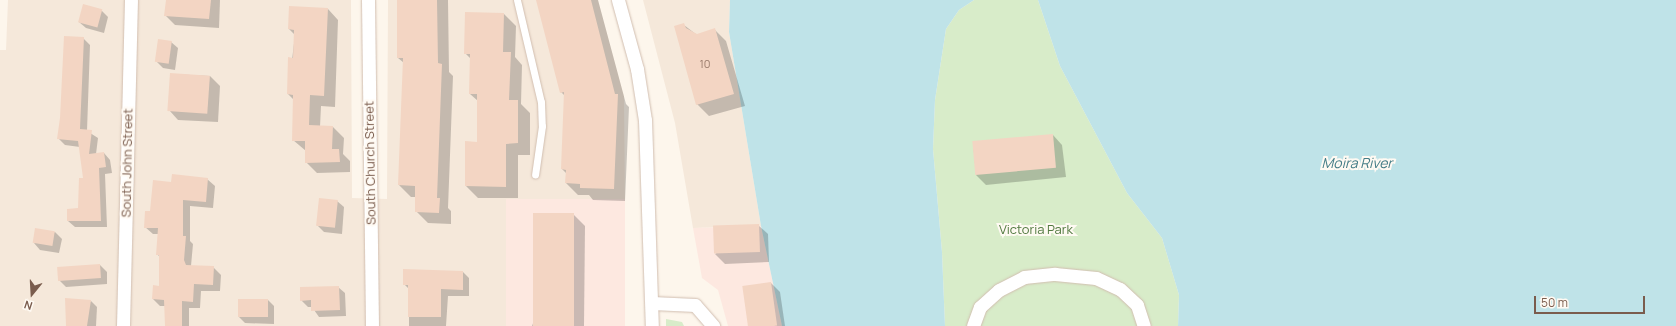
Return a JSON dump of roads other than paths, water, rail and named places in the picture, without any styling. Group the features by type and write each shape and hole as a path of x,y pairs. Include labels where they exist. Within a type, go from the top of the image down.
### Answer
{"street":[{"name":"South John Street","path":"123,326 131,0"},
{"name":"South Church Street","path":"368,0 372,326"},
{"path":"618,0 637,69 645,120 652,326"},
{"path":"973,326 980,307 999,290 1024,277 1055,274 1096,278 1120,289 1137,305 1144,326"},
{"path":"652,302 695,305 713,326"}],"lane":[{"path":"517,0 541,102 542,126 535,175"}],"water":[{"path":"730,0 974,0 959,10 946,29 935,100 933,149 942,252 945,326 782,326 761,226 729,32"},
{"name":"Moira River","path":"1038,0 1676,0 1676,326 1178,326 1179,295 1162,238 1127,193 1060,66"}],"park label":[{"name":"Victoria Park","path":"1036,229"}]}
